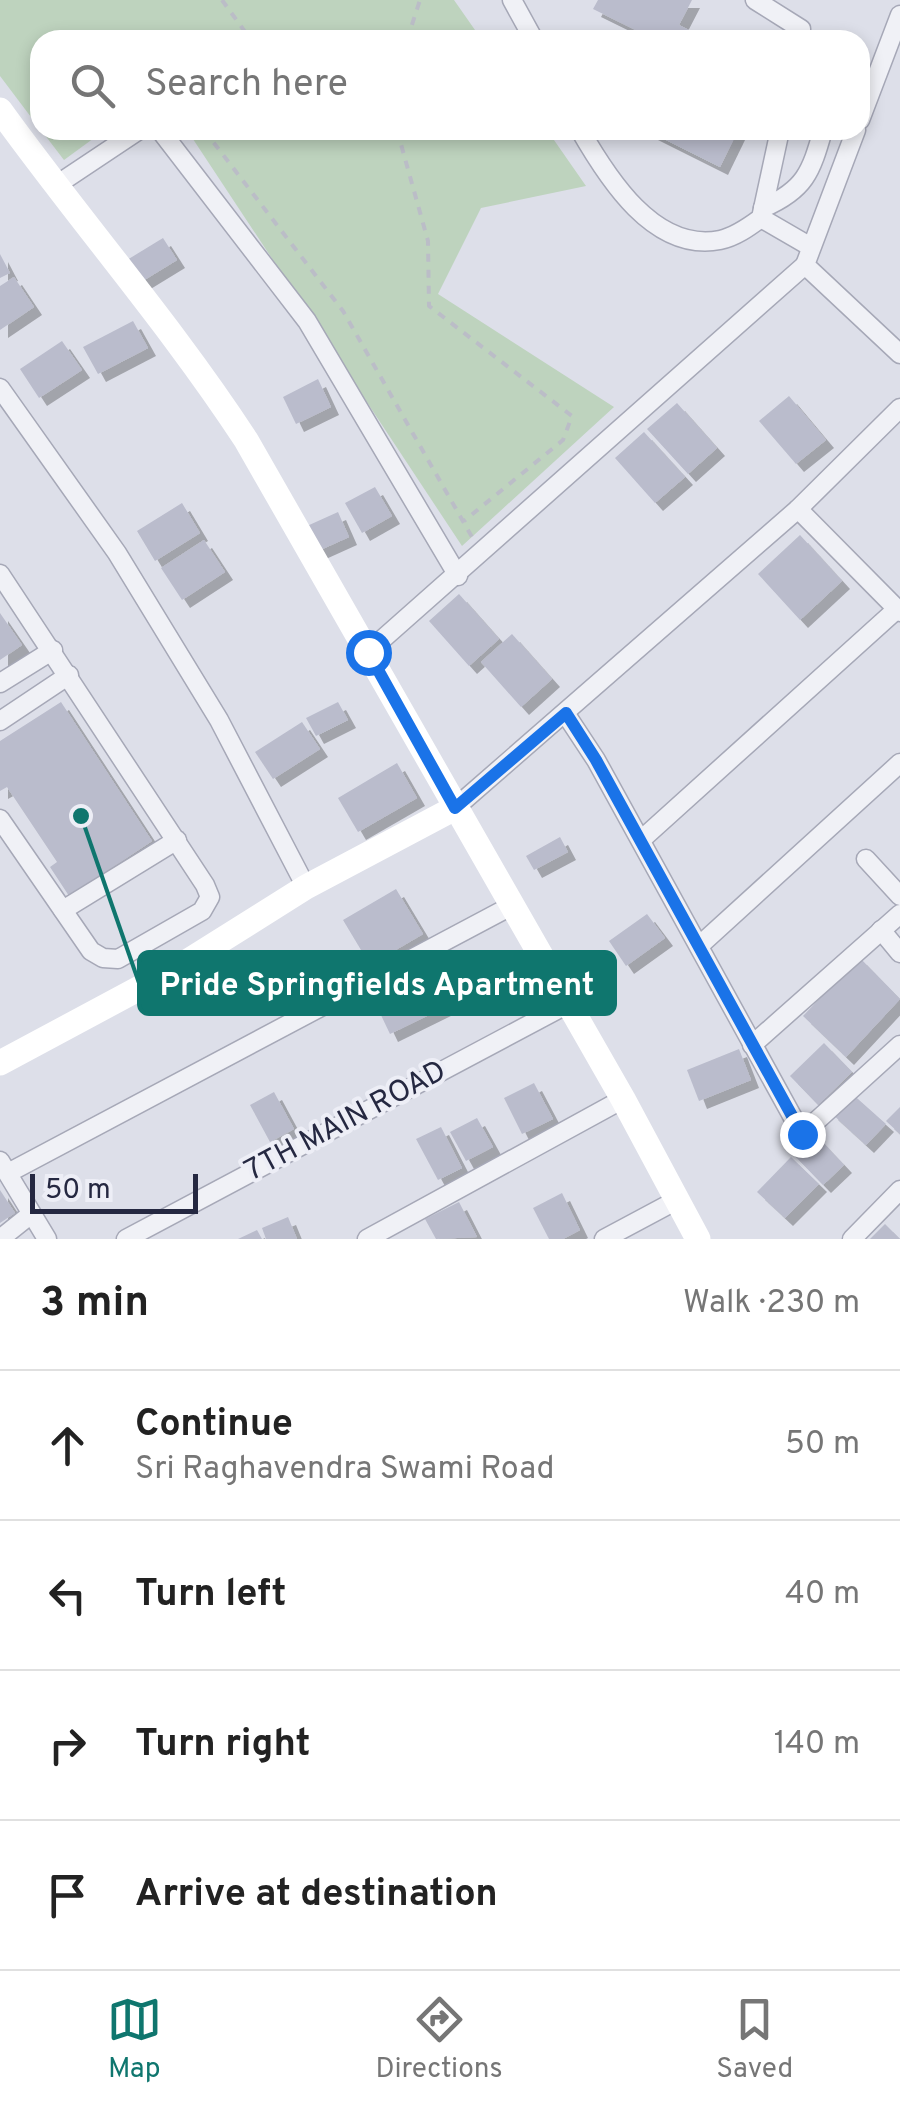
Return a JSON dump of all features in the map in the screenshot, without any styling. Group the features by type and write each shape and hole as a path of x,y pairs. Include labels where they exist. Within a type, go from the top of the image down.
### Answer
{"street":[{"path":"512,0 528,30"},
{"path":"755,0 801,30"},
{"path":"870,94 900,16"},
{"path":"0,110 216,394 246,440 698,1239"},
{"path":"55,186 124,140"},
{"path":"168,140 307,321 458,576"},
{"path":"586,140 604,171 641,213 690,240 715,242 729,238 790,196 812,167 821,140"},
{"path":"762,213 778,140"},
{"path":"368,652 458,576 808,256 852,140"},
{"path":"762,213 900,354"},
{"path":"0,388 116,553 219,720 306,887"},
{"path":"0,1064 187,962 306,887 455,808 798,509 900,408"},
{"path":"641,840 898,611 798,509"},
{"path":"0,574 177,840 210,898 202,911 118,960 103,958 91,951 0,818"},
{"path":"0,683 53,650"},
{"path":"0,721 69,675"},
{"path":"566,713 641,840 802,1134 900,1045"},
{"path":"699,946 900,762"},
{"path":"63,910 177,840"},
{"path":"866,859 900,896"},
{"path":"47,1239 4,1167 511,906"},
{"path":"752,1045 900,914"},
{"path":"178,924 187,962"},
{"path":"880,930 900,953"},
{"path":"156,938 187,962"},
{"name":"7TH MAIN ROAD","path":"126,1239 566,1005"},
{"path":"367,1239 622,1099"},
{"path":"852,1239 900,1190"},
{"path":"604,1239 677,1200"},
{"path":"0,1239 30,1214"}],"path":[{"path":"222,0 244,30"},
{"path":"410,30 420,0"},
{"path":"212,140 343,311 464,521 563,440 572,416 429,306 428,241 400,140"}],"green space":[{"path":"0,0 454,0 475,30 30,30 30,116 0,76"},
{"path":"49,140 91,140 64,160"},
{"path":"194,140 554,140 586,186 481,208 438,294 614,407 462,546"}],"building":[{"path":"598,0 692,0 679,25 689,30 636,30 593,9"},
{"path":"666,140 733,140 720,167"},
{"path":"163,238 177,260 141,282 127,260"},
{"path":"0,254 10,273 0,278"},
{"path":"14,277 34,307 0,330 0,286"},
{"path":"133,321 148,348 98,374 83,347"},
{"path":"62,341 82,370 39,398 20,369"},
{"path":"318,379 331,407 296,424 283,397"},
{"path":"789,396 826,440 796,464 759,421"},
{"path":"677,403 717,448 688,474 647,429"},
{"path":"644,432 685,477 655,503 615,458"},
{"path":"375,487 392,516 362,533 345,503"},
{"path":"182,503 200,533 155,561 137,531"},
{"path":"338,512 349,537 318,551 307,526"},
{"path":"800,535 842,581 800,620 758,574"},
{"path":"204,540 225,572 182,600 161,568"},
{"path":"459,594 499,639 469,666 429,621"},
{"path":"0,613 22,645 0,660"},
{"path":"512,634 552,679 521,707 481,662"},
{"path":"61,702 152,841 69,896 50,867 57,862 7,787 0,791 0,741"},
{"path":"338,702 348,720 316,736 306,718"},
{"path":"302,722 320,749 273,779 255,752"},
{"path":"397,763 417,798 358,832 338,798"},
{"path":"560,837 568,852 534,870 526,856"},
{"path":"396,889 423,934 370,965 343,920"},
{"path":"647,914 665,938 626,966 609,941"},
{"path":"859,957 900,999 846,1057 803,1016"},
{"path":"424,963 445,1007 390,1034 369,990"},
{"path":"824,1043 852,1072 818,1105 790,1076"},
{"path":"739,1049 751,1080 699,1101 687,1070"},
{"path":"534,1083 553,1119 522,1134 504,1098"},
{"path":"849,1091 886,1124 866,1145 830,1112"},
{"path":"274,1092 294,1129 270,1142 250,1105"},
{"path":"900,1107 900,1134 886,1121"},
{"path":"477,1118 493,1147 466,1161 450,1132"},
{"path":"441,1127 462,1168 438,1180 416,1139"},
{"path":"812,1131 844,1165 823,1185 791,1152"},
{"path":"791,1157 819,1184 785,1218 757,1192"},
{"path":"0,1190 15,1213 0,1223"},
{"path":"562,1193 580,1230 563,1239 549,1239 533,1208"},
{"path":"459,1202 477,1237 436,1239 425,1219"},
{"path":"288,1217 297,1239 266,1239 262,1228"},
{"path":"885,1224 900,1239 870,1239"},
{"path":"257,1230 262,1239 238,1239"}],"place":[{"name":"Pride Springfields Apartment","path":"81,816"}],"route":[{"path":"368,652 455,808 566,713 596,760 802,1134"}]}
